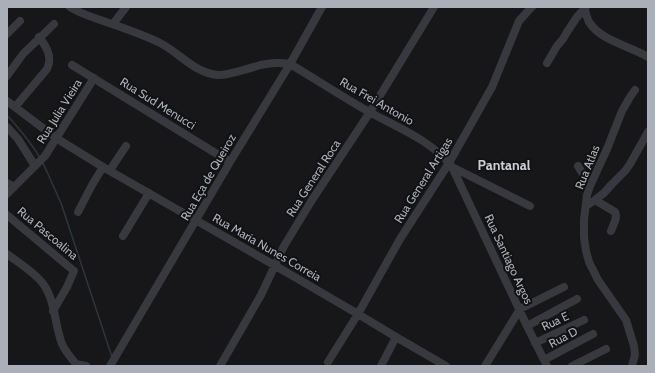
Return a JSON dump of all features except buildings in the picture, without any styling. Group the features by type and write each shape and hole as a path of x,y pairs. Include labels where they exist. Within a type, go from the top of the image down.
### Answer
{"street":[{"path":"70,7 82,14 113,24 162,44 191,65 208,73 218,75 235,73 263,64 275,62 290,64"},
{"path":"113,24 126,7"},
{"name":"Rua Eça de Queiroz","path":"115,363 196,220 290,64 322,7"},
{"name":"Rua General Roca","path":"220,366 261,295 284,246 312,200 370,112 434,7"},
{"name":"Rua General Artigas","path":"328,362 358,314 400,239 450,165 492,87 519,21 532,7"},
{"path":"585,8 588,20 599,32 623,46 648,57"},
{"path":"547,63 557,46 585,8"},
{"path":"7,34 20,21"},
{"path":"7,76 23,54 54,24"},
{"path":"15,107 49,65 48,51 40,37"},
{"name":"Rua Frei Antonio","path":"290,64 370,112 426,143 450,165 530,206"},
{"name":"Rua Sud Menucci","path":"72,65 230,162"},
{"name":"Rua Julia Vieira","path":"7,194 10,185 40,161 94,78"},
{"name":"Rua Atlas","path":"632,366 635,355 634,346 626,320 598,280 589,262 584,237 584,220 590,186 607,150 622,111 635,90"},
{"name":"Rua Maria Nunes Correia","path":"7,101 56,138 106,169 446,366"},
{"path":"7,127 40,161"},
{"path":"586,206 595,200 625,171 648,132"},
{"path":"78,212 92,185 126,146"},
{"name":"Rua Santiago Argos","path":"450,165 545,363"},
{"path":"578,166 590,186"},
{"path":"123,236 149,193"},
{"path":"595,200 615,212 616,217 611,230"},
{"name":"Rua Pascoalina","path":"7,215 74,270 67,288 53,311"},
{"path":"7,254 44,284 49,295 62,344 74,365 86,366"},
{"path":"485,366 520,310 564,287"},
{"path":"527,326 577,298"},
{"name":"Rua E","path":"535,343 584,320"},
{"name":"Rua D","path":"545,363 593,334"},
{"path":"381,366 396,337"},
{"path":"572,366 606,349"}],"waterway":[{"path":"7,115 29,141 40,158"},
{"path":"43,163 61,203 112,357"}],"district":[{"name":"Pantanal","path":"504,165"}]}
